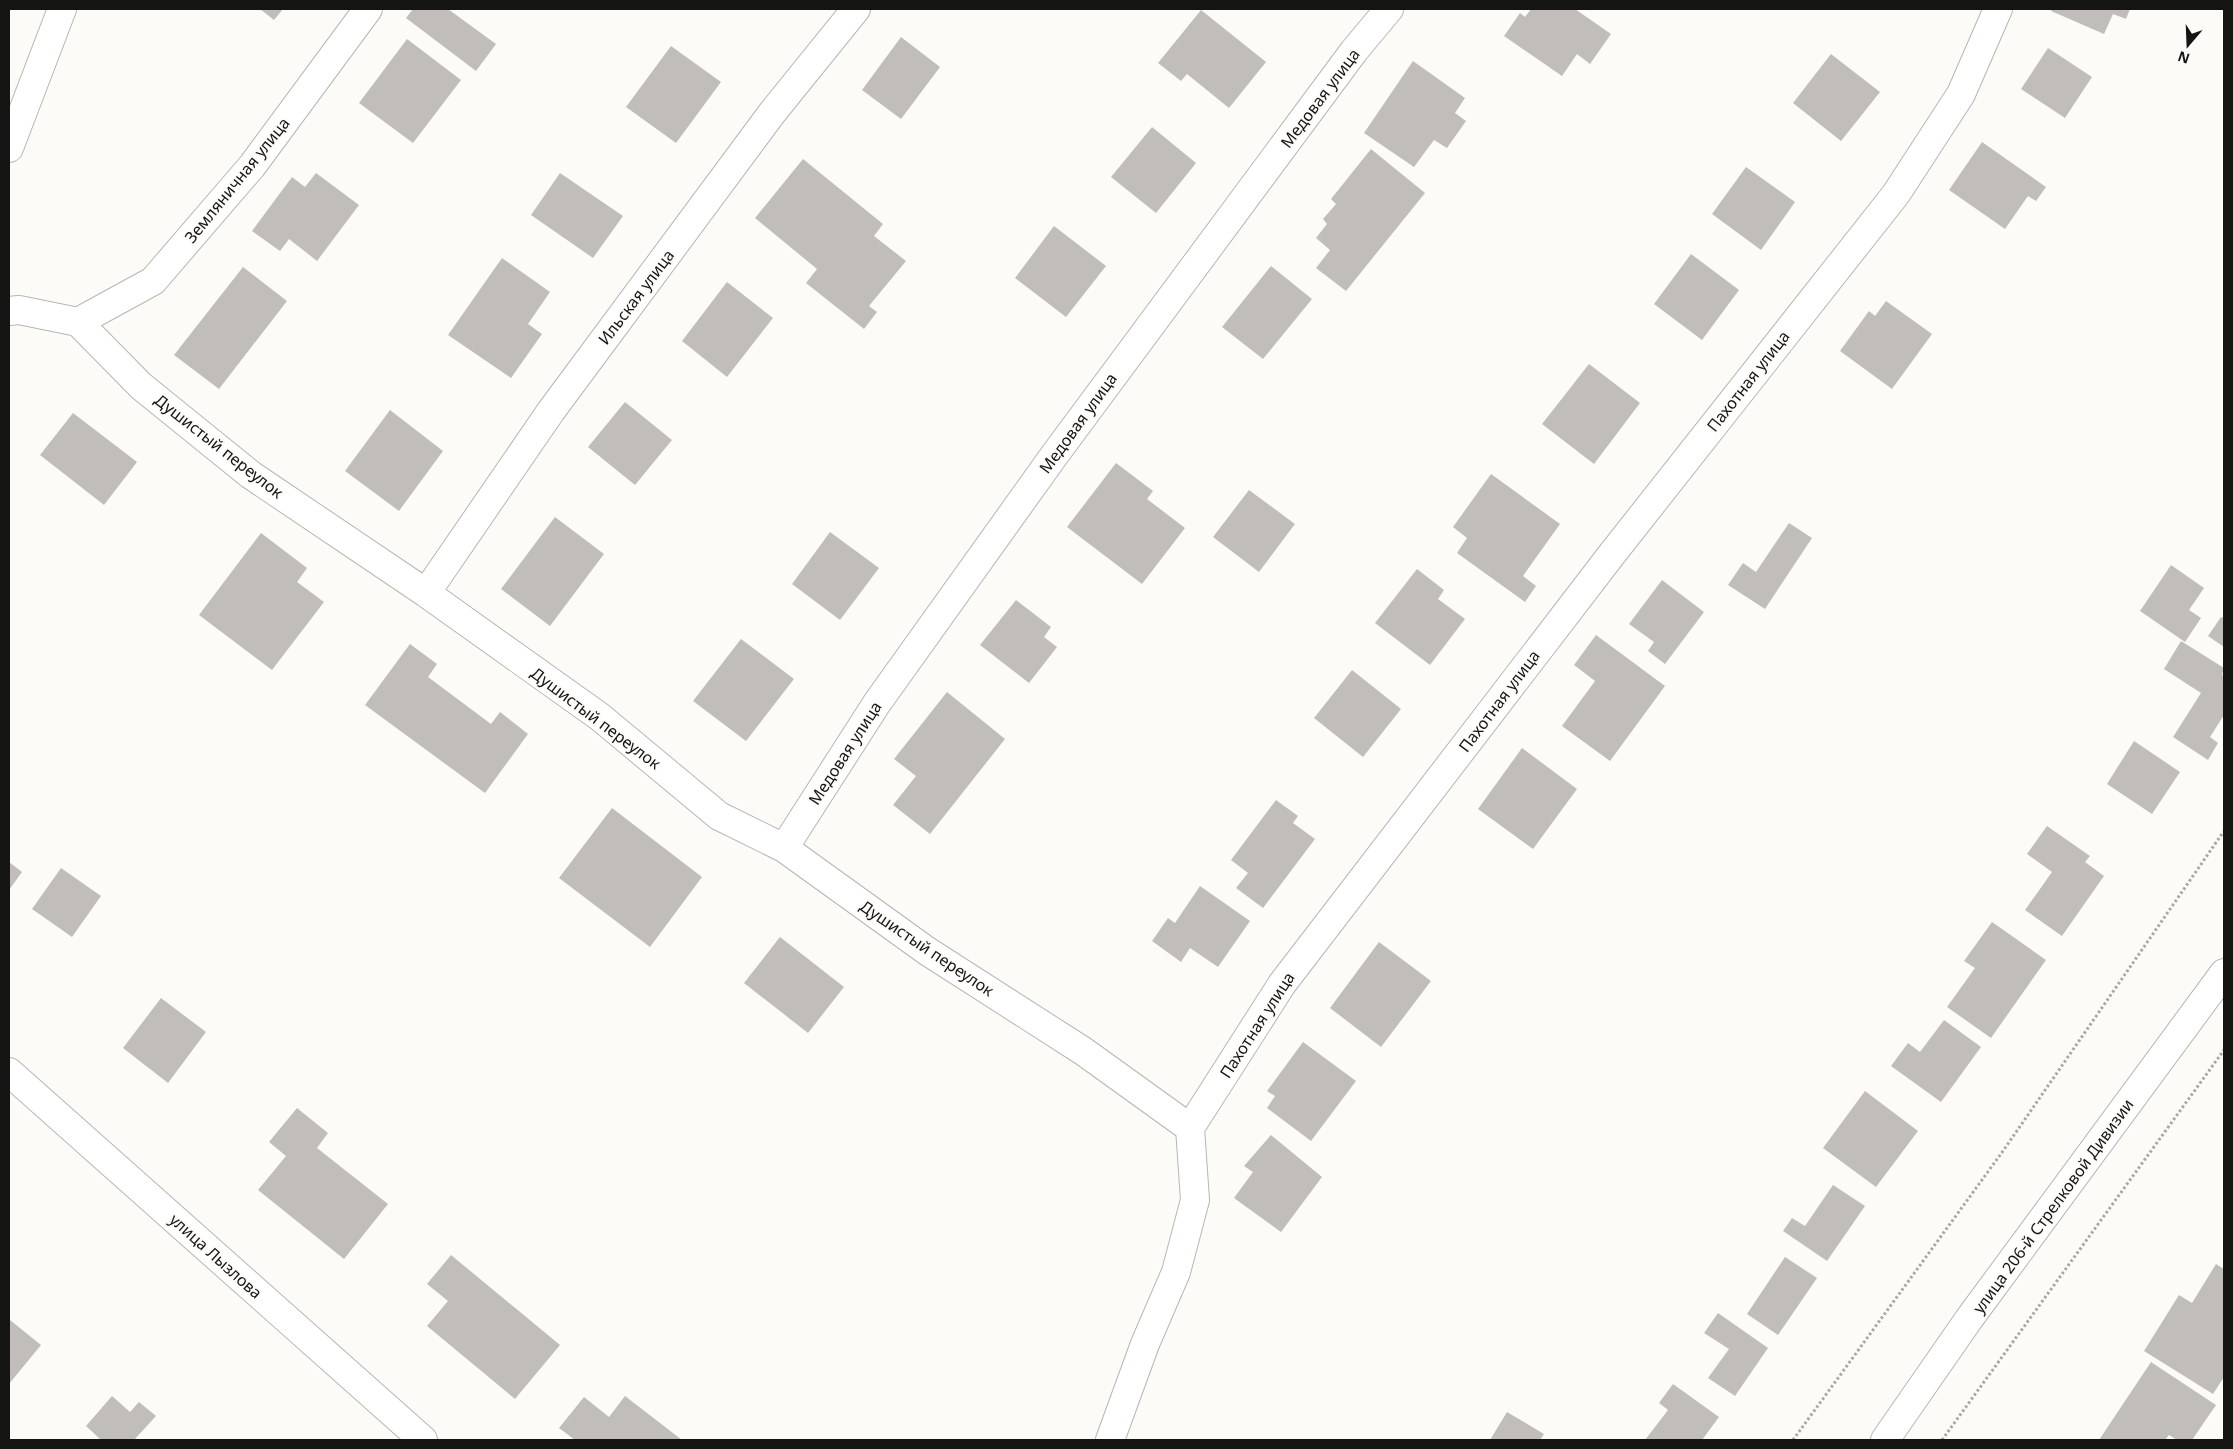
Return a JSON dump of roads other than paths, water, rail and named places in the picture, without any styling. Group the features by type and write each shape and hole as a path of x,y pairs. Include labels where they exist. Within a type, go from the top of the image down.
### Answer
{"street":[{"path":"9,148 62,9"},
{"name":"Земляничная улица","path":"78,322 153,281 252,166 368,9"},
{"name":"Ильская улица","path":"426,593 551,411 772,113 856,9"},
{"name":"Медовая улица","path":"784,848 877,703 1053,457 1348,59 1389,9"},
{"name":"Пахотная улица","path":"1190,1128 1282,984 1612,554 1896,194 1961,94 1998,9"},
{"path":"9,311 19,310 78,322"},
{"name":"Душистый переулок","path":"78,322 141,386 250,475 426,593 600,717 719,816 784,848 927,951 1083,1051 1190,1128"},
{"name":"улица 206-й Стрелковой Дивизии","path":"1885,1440 1969,1318 2224,974"},
{"name":"улица Лызлова","path":"9,1072 423,1440"},
{"path":"1110,1440 1145,1344 1176,1272 1195,1200 1190,1128"}]}
